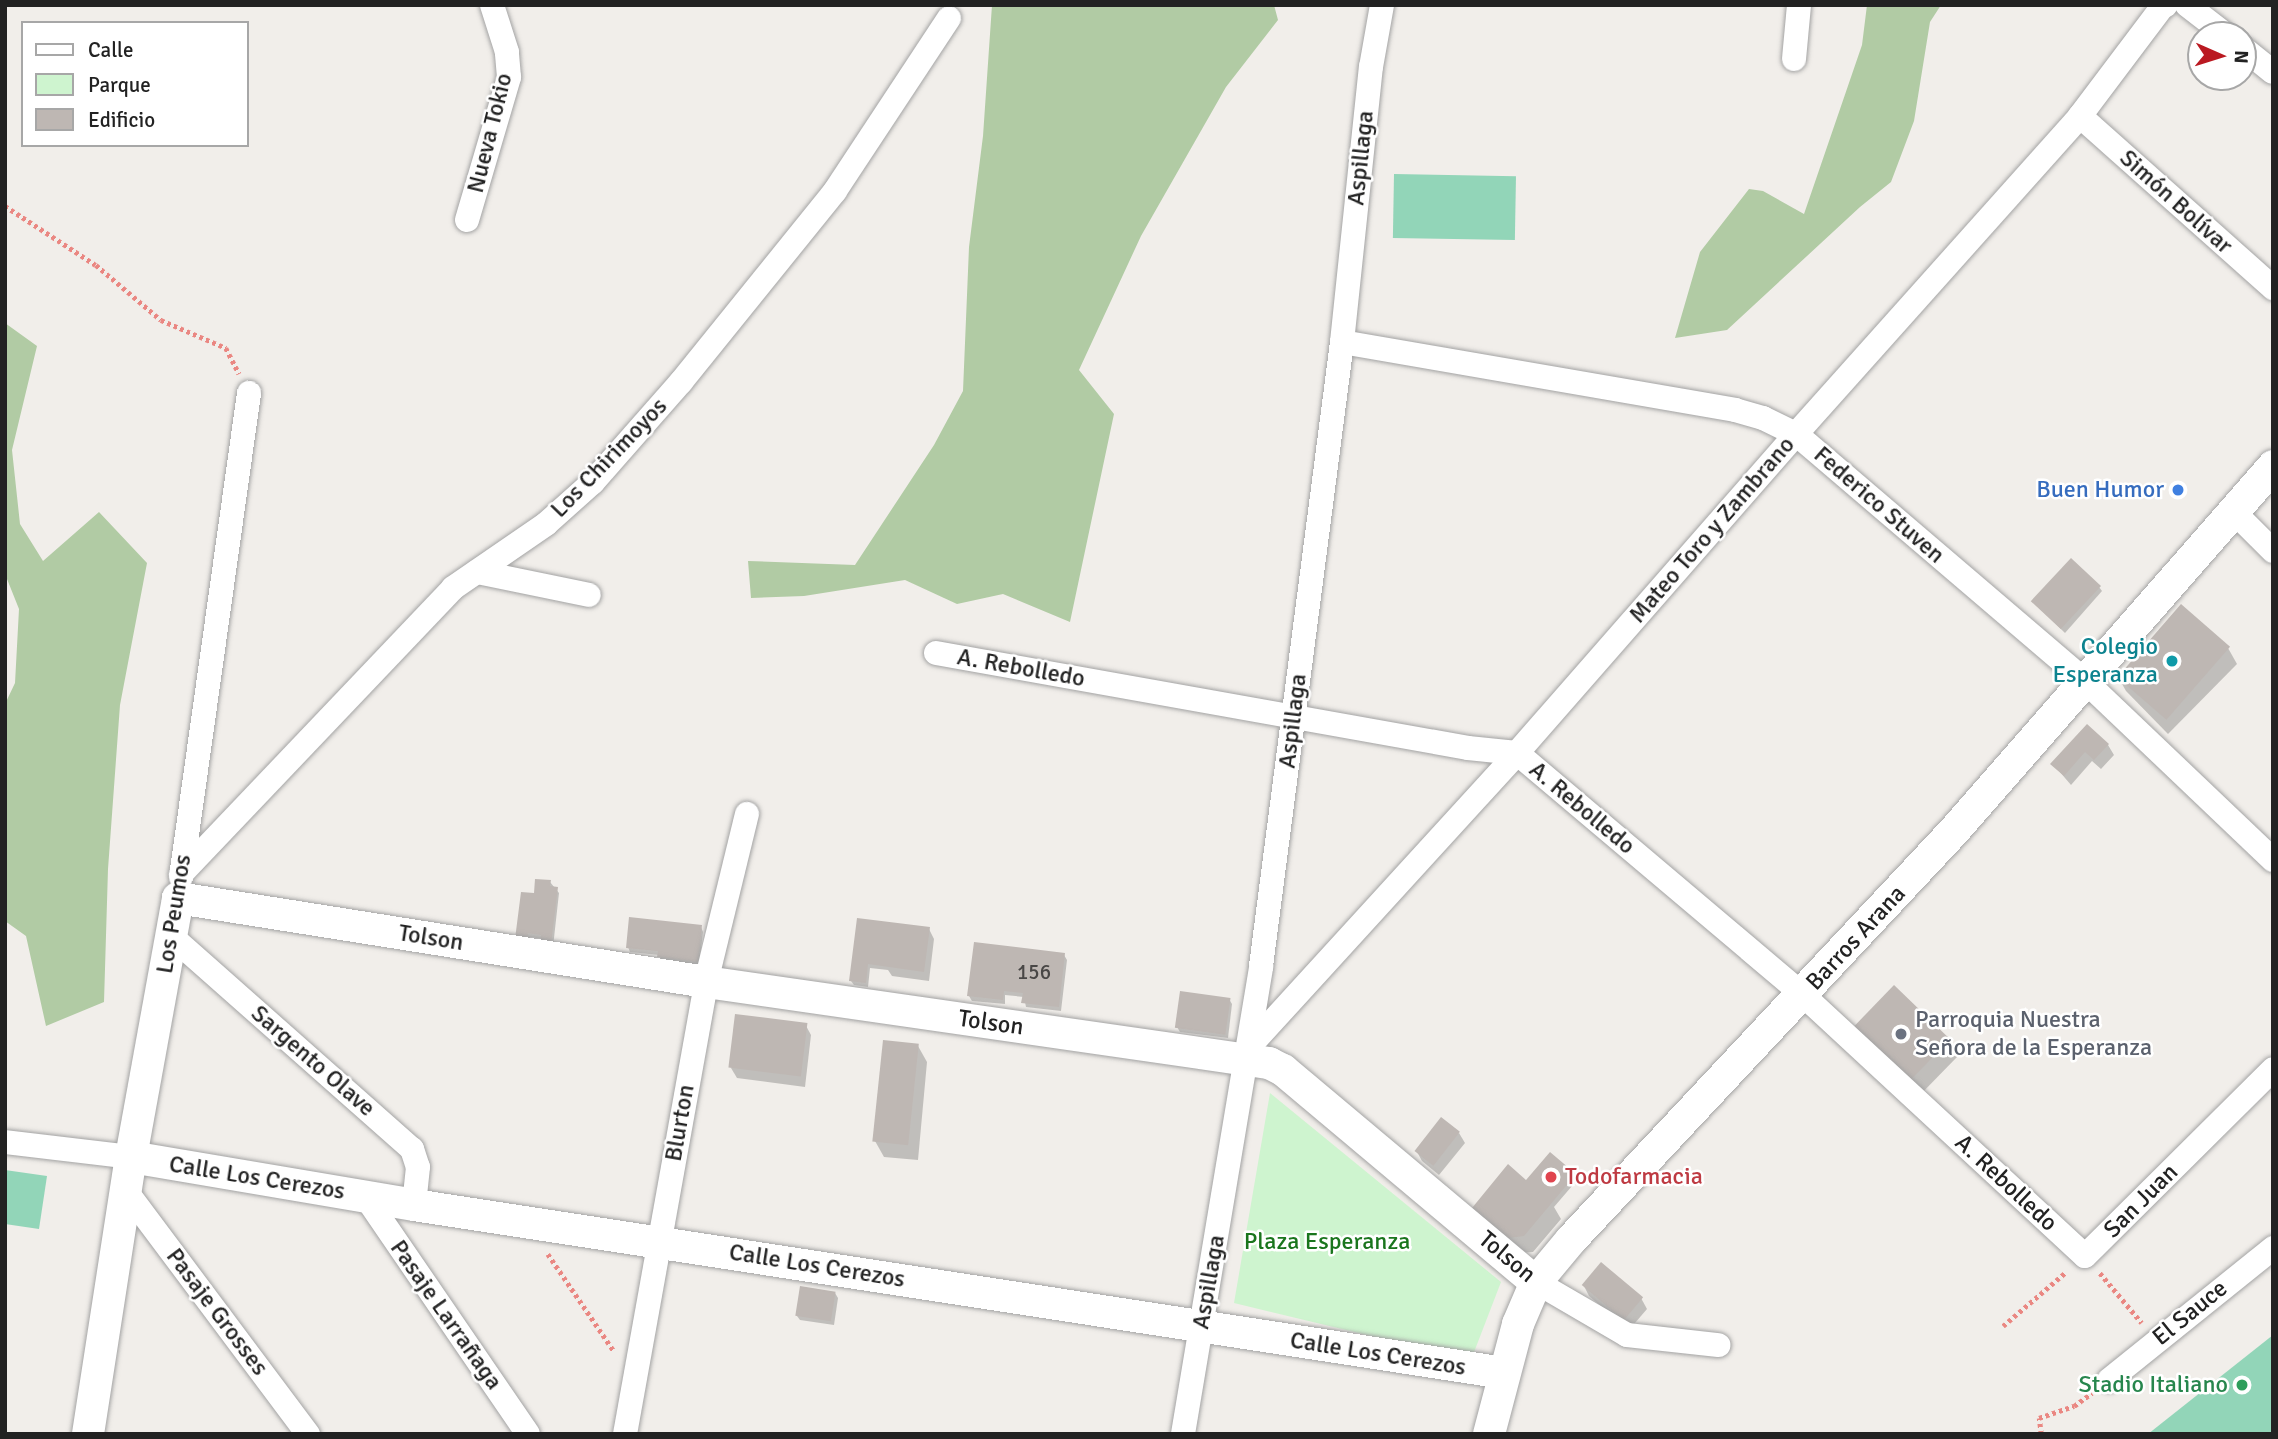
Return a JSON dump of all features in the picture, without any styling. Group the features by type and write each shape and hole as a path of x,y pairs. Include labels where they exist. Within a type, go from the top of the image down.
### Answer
{"street":[{"name":"Nueva Tokio","path":"467,220 509,77 507,52 492,5"},
{"name":"Aspillaga","path":"1183,1434 1248,1053 1342,342 1371,67 1382,5"},
{"path":"1794,59 1799,5"},
{"name":"Mateo Toro y Zambrano","path":"1248,1053 2080,116 2166,5"},
{"path":"2187,5 2208,21"},
{"name":"Los Chirimoyos","path":"179,886 453,588 546,524 593,482 681,382 835,191 949,18"},
{"path":"2257,59 2273,72"},
{"name":"Simón Bolívar","path":"2080,116 2273,288"},
{"name":"Federico Stuven","path":"1342,342 1735,410 1763,418 1796,433 2084,680 2273,860"},
{"name":"Los Peumos","path":"88,1434 131,1157 179,886 249,393"},
{"name":"Barros Arana","path":"1489,1434 1518,1324 1535,1282 1571,1240 1954,831 2273,466"},
{"path":"2234,512 2273,551"},
{"path":"477,572 589,595"},
{"name":"A. Rebolledo","path":"936,653 1468,748 1517,753 1803,995 2085,1256"},
{"name":"Blurton","path":"625,1434 706,982 747,814"},
{"name":"Tolson","path":"179,886 706,982 1248,1053 1283,1070 1535,1282 1627,1335 1717,1345"},
{"name":"Sargento Olave","path":"171,936 412,1149 418,1167 414,1205"},
{"name":"San Juan","path":"2085,1256 2273,1069"},
{"path":"5,1142 131,1157"},
{"name":"Calle Los Cerezos","path":"131,1157 414,1205 1504,1373"},
{"name":"Pasaje Grosses","path":"126,1191 308,1434"},
{"name":"Pasaje Larrañaga","path":"365,1196 528,1434"},
{"name":"El Sauce","path":"2109,1380 2273,1248"}],"path":[{"path":"5,206 96,265 161,320 226,348 249,393"},
{"path":"526,1222 635,1382"},
{"path":"2085,1256 2156,1340"},
{"name":"San Juan","path":"2003,1326 2085,1256"},
{"path":"2040,1434 2039,1418 2074,1406"}],"green space":[{"path":"992,5 1274,5 1278,20 1226,87 1141,236 1079,370 1114,414 1070,622 1003,594 957,604 905,580 804,596 751,598 748,561 855,565 934,445 963,391 969,247 983,136"},
{"path":"1867,5 1941,5 1930,22 1914,121 1891,182 1860,207 1727,330 1675,338 1700,252 1749,189 1763,191 1804,214 1862,45"},
{"path":"1394,174 1516,176 1515,240 1393,238"},
{"path":"5,323 37,346 12,450 20,524 43,561 99,512 147,563 120,705 108,869 104,1002 46,1026 26,936 5,921 5,704 15,683 19,609 5,574"},
{"name":"Plaza Esperanza","path":"1270,1093 1501,1282 1471,1360 1234,1303"},
{"path":"5,1170 47,1176 39,1229 5,1224"},
{"name":"Stadio Italiano","path":"2273,1335 2273,1434 2148,1434"}],"building":[{"path":"2071,558 2101,586 2061,629 2031,601"},
{"name":"Colegio Esperanza","path":"2181,604 2230,647 2166,720 2117,677"},
{"path":"2087,724 2109,744 2094,760 2085,752 2064,776 2050,764"},
{"path":"535,879 551,880 550,886 558,887 551,944 540,942 541,935 528,933 527,941 515,939 521,892 534,893"},
{"path":"629,917 702,925 698,962 657,957 658,951 626,948"},
{"path":"857,918 930,927 924,972 868,964 866,983 849,981"},
{"path":"974,942 1065,953 1059,1007 1021,1003 1023,993 1004,991 1003,1000 967,996"},
{"name":"Parroquia Nuestra Señora de la Esperanza","path":"1894,985 1950,1039 1909,1082 1853,1027"},
{"path":"1180,991 1231,998 1225,1035 1175,1028"},
{"path":"735,1014 807,1023 801,1076 728,1068"},
{"path":"883,1040 919,1044 908,1145 872,1141"},
{"path":"1441,1117 1460,1132 1433,1166 1415,1151"},
{"path":"1550,1152 1576,1174 1524,1236 1508,1238 1472,1208 1508,1164 1526,1180"},
{"path":"1601,1262 1643,1297 1624,1320 1582,1285"},
{"path":"800,1286 836,1292 831,1321 795,1316"}],"place":[{"name":"Buen Humor","path":"2178,490"},
{"name":"Colegio Esperanza","path":"2172,661"},
{"name":"Parroquia Nuestra Señora de la Esperanza","path":"1901,1034"},
{"name":"Todofarmacia","path":"1551,1177"},
{"name":"Stadio Italiano","path":"2242,1385"}]}
